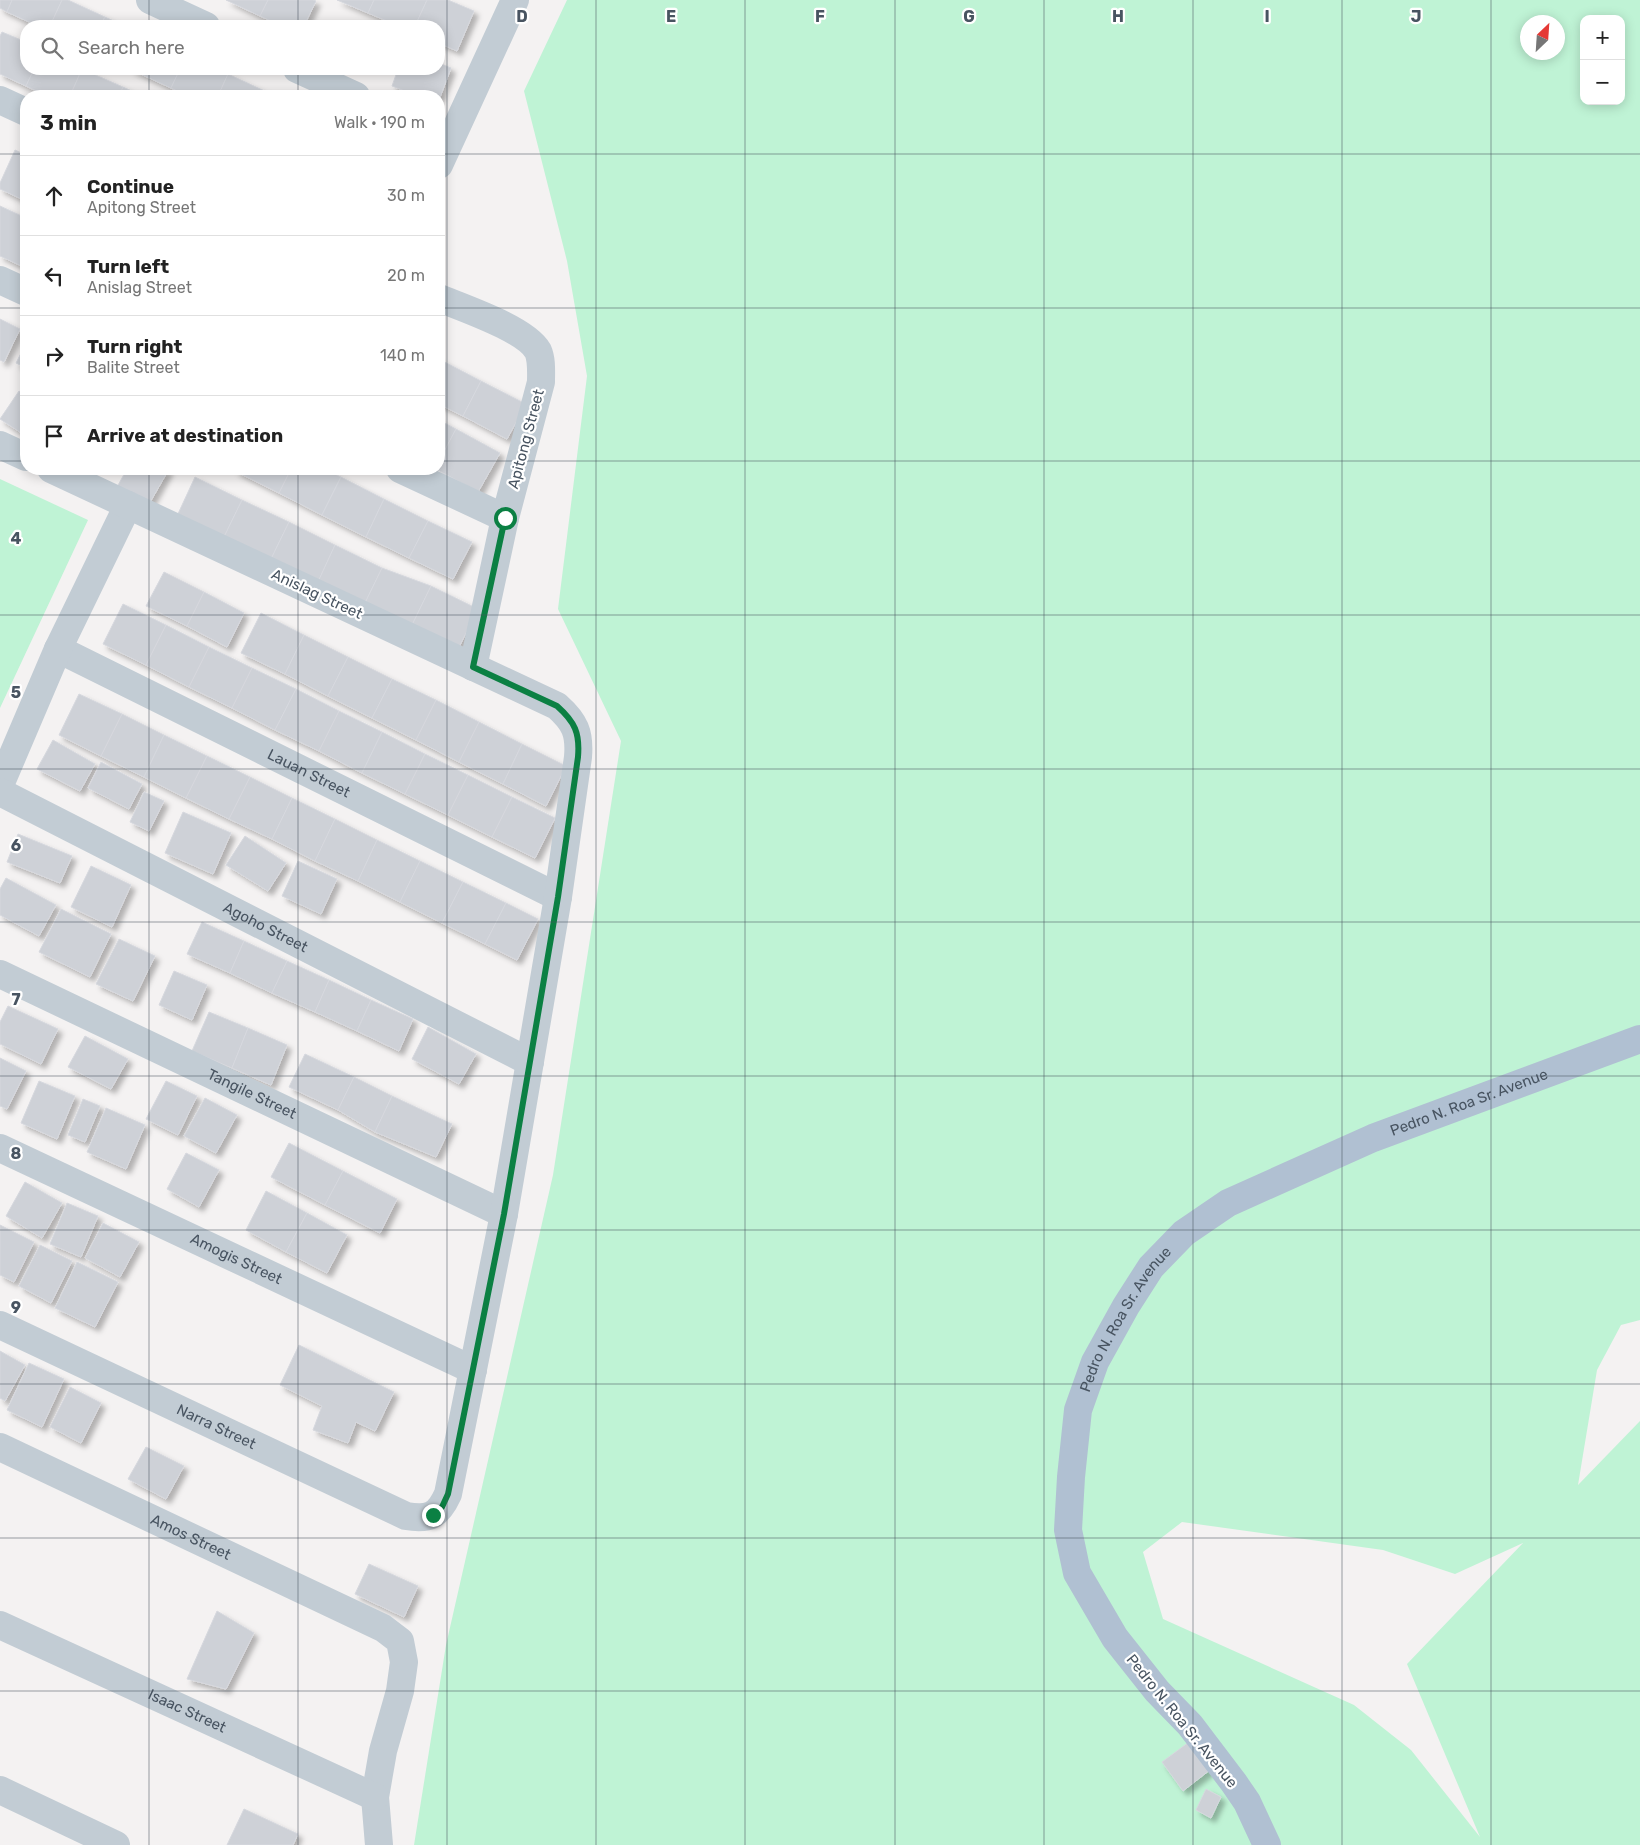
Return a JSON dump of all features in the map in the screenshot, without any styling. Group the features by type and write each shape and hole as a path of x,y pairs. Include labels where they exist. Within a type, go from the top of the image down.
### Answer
{"main road":[{"name":"Pedro N. Roa Sr. Avenue","path":"1267,1845 1247,1802 1234,1783 1190,1725 1157,1692 1115,1638 1077,1573 1068,1530 1071,1476 1078,1410 1095,1362 1126,1306 1152,1268 1184,1233 1228,1203 1373,1138 1640,1038"}],"street":[{"path":"150,0 193,20"},
{"path":"445,136 515,0"},
{"path":"310,75 343,90"},
{"path":"0,100 20,109"},
{"path":"0,280 20,289"},
{"name":"Apitong Street","path":"445,301 514,330 530,340 539,352 541,365 540,382 505,518 473,667"},
{"path":"0,445 20,454"},
{"name":"Anislag Street","path":"64,475 557,706 568,716 576,728 579,742 558,897"},
{"path":"413,475 505,518"},
{"path":"0,785 58,650 128,505"},
{"name":"Lauan Street","path":"58,650 558,897"},
{"name":"Agoho Street","path":"0,792 530,1062"},
{"path":"473,1370 504,1214 558,897"},
{"name":"Tangile Street","path":"0,974 504,1214"},
{"name":"Amogis Street","path":"0,1148 473,1370"},
{"name":"Narra Street","path":"0,1325 406,1516 420,1518 433,1515 442,1507 448,1494 473,1370"},
{"name":"Amos Street","path":"0,1447 382,1628 400,1641 404,1662 400,1691 383,1750 375,1798 379,1845"},
{"name":"Isaac Street","path":"0,1625 375,1798"},
{"path":"0,1790 116,1845"}],"green space":[{"path":"567,0 1640,0 1640,1320 1621,1325 1597,1370 1578,1485 1640,1421 1640,1845 414,1845 446,1645 553,1175 621,741 558,609 587,376 567,261 524,91","holes":["1182,1522 1383,1550 1455,1574 1523,1543 1407,1664 1480,1837 1411,1750 1354,1705 1163,1619 1143,1552"]},
{"path":"0,479 88,520 0,708"}],"building":[{"path":"0,0 12,0 7,12 0,8"},
{"path":"12,0 62,0 53,20 25,20 7,12"},
{"path":"62,0 68,0 105,17 103,20 53,20"},
{"path":"226,0 268,0 260,16"},
{"path":"268,0 316,1 307,20 269,20 260,16"},
{"path":"337,0 374,0 368,13"},
{"path":"374,0 427,0 418,20 385,20 368,13"},
{"path":"427,0 448,0 474,11 457,51 445,46 445,20 418,20"},
{"path":"2,32 20,40 20,75 31,75 26,86 0,74 0,36"},
{"path":"445,66 451,68 443,90 402,90 392,86 396,75 445,75"},
{"path":"31,75 79,75 73,90 34,90 26,86"},
{"path":"79,75 96,75 123,87 122,90 73,90"},
{"path":"143,75 177,75 171,88"},
{"path":"177,75 228,75 221,90 175,90 171,88"},
{"path":"228,75 230,75 263,90 221,90"},
{"path":"15,150 20,152 20,198 0,189 0,183"},
{"path":"0,206 20,215 20,265 0,256"},
{"path":"0,319 20,329 4,362 0,360"},
{"path":"20,355 20,365 16,363"},
{"path":"445,362 481,381 463,416 445,407"},
{"path":"481,381 526,404 507,439 463,416"},
{"path":"19,391 20,432 0,419"},
{"path":"445,423 456,429 445,450"},
{"path":"456,429 500,453 478,492 445,474 445,450"},
{"path":"124,475 166,475 149,504 117,487"},
{"path":"243,475 288,475 279,493"},
{"path":"288,475 337,475 341,477 322,515 279,493"},
{"path":"195,477 242,500 223,539 177,516"},
{"path":"341,477 384,499 366,537 322,515"},
{"path":"384,499 428,521 409,558 366,537"},
{"path":"242,500 289,522 270,561 223,539"},
{"path":"428,521 472,542 453,579 409,558"},
{"path":"289,522 335,545 317,584 270,561"},
{"path":"335,545 382,568 363,607 317,584"},
{"path":"382,568 431,586 412,625 363,607"},
{"path":"164,572 204,592 187,626 146,606"},
{"path":"431,586 478,609 459,647 412,625"},
{"path":"204,592 244,613 227,647 187,626"},
{"path":"123,604 166,625 146,665 103,644"},
{"path":"261,613 304,635 285,674 241,653"},
{"path":"166,625 209,647 189,687 146,665"},
{"path":"304,635 348,657 328,696 285,674"},
{"path":"209,647 252,668 232,708 189,687"},
{"path":"348,657 392,679 372,718 328,696"},
{"path":"252,668 296,689 275,730 232,708"},
{"path":"392,679 436,700 416,740 372,718"},
{"path":"296,689 339,711 319,751 275,730"},
{"path":"79,694 122,714 101,756 59,735"},
{"path":"436,700 479,722 459,762 416,740"},
{"path":"339,711 382,732 362,773 319,751"},
{"path":"122,714 164,735 144,777 101,756"},
{"path":"479,722 522,744 503,784 459,762"},
{"path":"382,732 425,754 405,794 362,773"},
{"path":"164,735 207,756 186,798 144,777"},
{"path":"53,740 95,764 80,791 37,769"},
{"path":"522,744 566,766 546,806 503,784"},
{"path":"425,754 468,775 448,815 405,794"},
{"path":"207,756 250,777 229,819 186,798"},
{"path":"101,762 142,784 129,809 88,788"},
{"path":"468,775 512,797 492,837 448,815"},
{"path":"250,777 292,798 272,839 229,819"},
{"path":"144,792 164,801 149,831 130,822"},
{"path":"512,797 555,818 535,858 492,837"},
{"path":"292,798 335,819 315,861 272,839"},
{"path":"183,812 231,833 213,874 165,853"},
{"path":"335,819 377,840 358,881 315,861"},
{"path":"18,834 72,856 60,883 7,862"},
{"path":"245,836 286,863 268,891 226,865"},
{"path":"377,840 420,861 400,902 358,881"},
{"path":"298,861 337,879 321,914 282,896"},
{"path":"420,861 463,882 442,923 400,902"},
{"path":"91,866 131,885 112,927 71,907"},
{"path":"6,878 56,905 39,936 0,915 0,889"},
{"path":"463,882 506,903 485,944 442,923"},
{"path":"506,903 538,919 517,960 485,944"},
{"path":"61,909 111,934 90,977 39,952"},
{"path":"202,922 244,941 230,973 187,954"},
{"path":"119,939 155,956 133,1001 96,984"},
{"path":"244,941 287,961 272,993 230,973"},
{"path":"287,961 329,980 315,1012 272,993"},
{"path":"174,971 207,985 192,1020 159,1005"},
{"path":"329,980 371,1000 357,1031 315,1012"},
{"path":"371,1000 413,1019 399,1051 357,1031"},
{"path":"8,1006 58,1029 41,1064 0,1044 0,1022"},
{"path":"209,1012 248,1028 232,1068 192,1051"},
{"path":"428,1027 476,1054 459,1084 412,1059"},
{"path":"248,1028 287,1045 271,1085 232,1068"},
{"path":"85,1036 128,1059 111,1089 68,1067"},
{"path":"305,1054 354,1077 338,1110 289,1087"},
{"path":"0,1058 26,1071 7,1109 0,1106"},
{"path":"354,1077 392,1096 375,1132 338,1110"},
{"path":"39,1081 75,1096 57,1139 21,1123"},
{"path":"166,1081 197,1096 178,1135 146,1119"},
{"path":"392,1096 452,1124 436,1157 375,1132"},
{"path":"205,1098 237,1115 216,1153 184,1136"},
{"path":"83,1099 100,1106 85,1142 68,1135"},
{"path":"106,1108 145,1125 126,1169 87,1152"},
{"path":"289,1143 343,1171 325,1205 271,1177"},
{"path":"186,1153 219,1170 199,1207 167,1189"},
{"path":"343,1171 397,1199 380,1233 325,1205"},
{"path":"25,1182 62,1203 42,1238 6,1216"},
{"path":"266,1191 307,1213 286,1252 246,1230"},
{"path":"67,1203 98,1216 81,1257 50,1244"},
{"path":"307,1213 347,1235 327,1273 286,1252"},
{"path":"103,1223 139,1242 120,1277 85,1258"},
{"path":"0,1225 34,1242 14,1282 0,1275"},
{"path":"40,1245 72,1261 51,1303 19,1286"},
{"path":"77,1262 118,1282 95,1327 55,1308"},
{"path":"299,1345 394,1392 375,1431 356,1422 348,1443 313,1430 322,1406 280,1385"},
{"path":"0,1351 25,1365 5,1401 0,1398"},
{"path":"29,1363 64,1379 42,1427 7,1410"},
{"path":"70,1387 101,1403 81,1443 50,1427"},
{"path":"146,1447 184,1466 166,1499 128,1479"},
{"path":"369,1564 418,1586 404,1617 355,1594"},
{"path":"217,1611 254,1633 226,1689 187,1679"},
{"path":"1189,1742 1210,1770 1183,1791 1162,1762"},
{"path":"1206,1789 1221,1797 1211,1818 1196,1810"},
{"path":"244,1809 298,1834 293,1845 227,1845"}],"route":[{"path":"433,1515 442,1507 448,1494 504,1214 558,897 578,757 579,742 576,728 568,716 557,706 473,667 505,518"}]}
